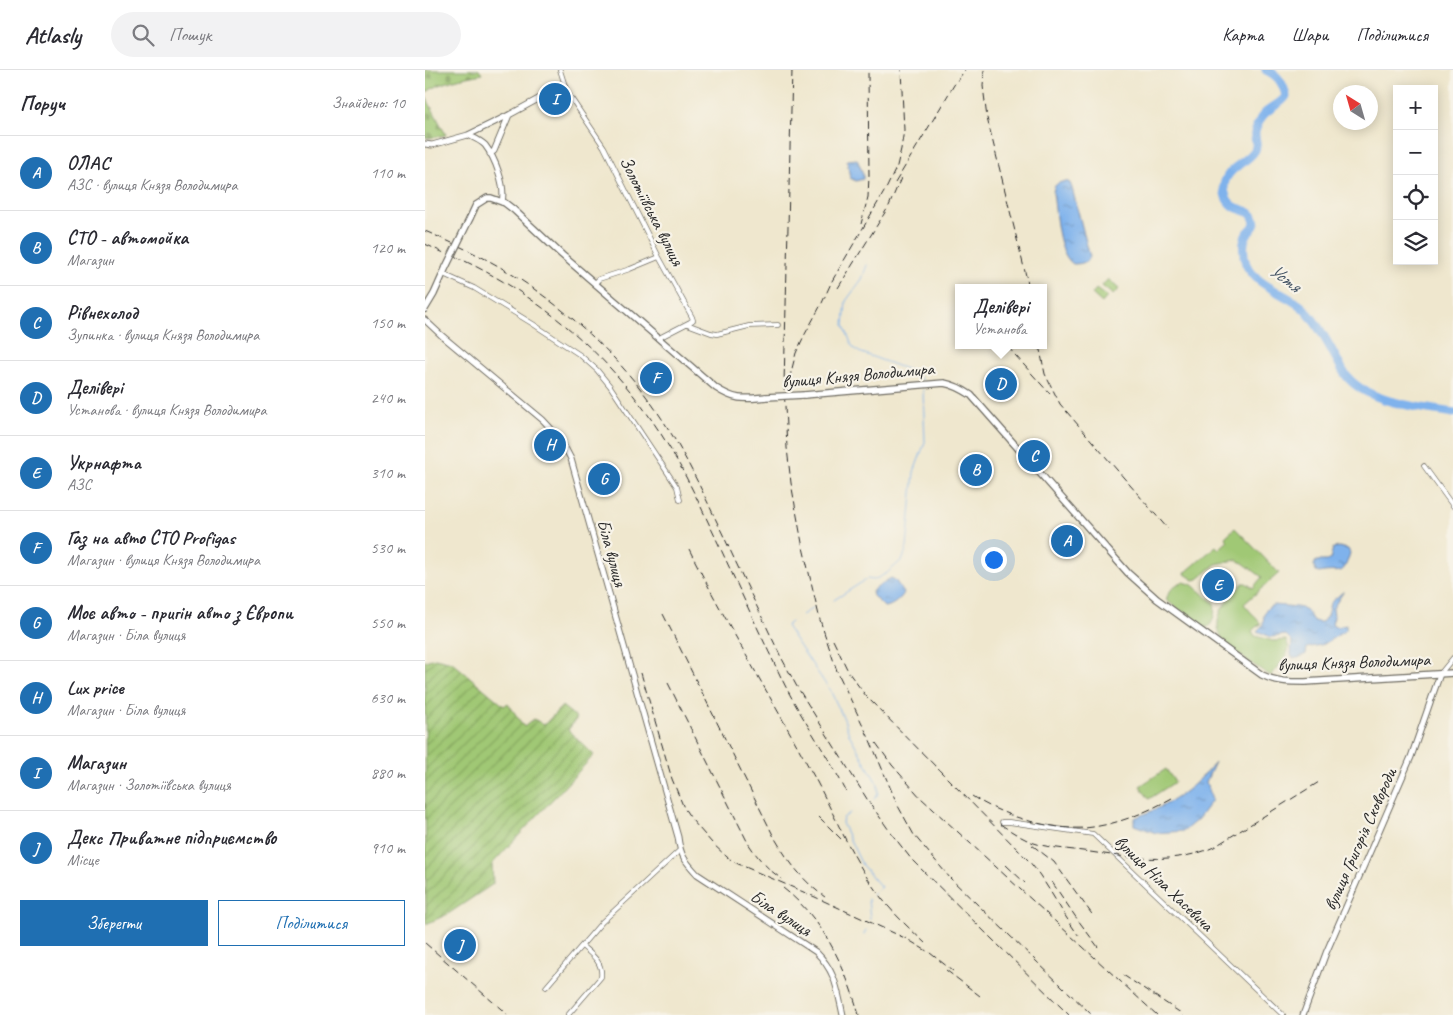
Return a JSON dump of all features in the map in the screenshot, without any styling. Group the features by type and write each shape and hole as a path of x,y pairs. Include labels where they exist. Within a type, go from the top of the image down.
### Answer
{"main road":[{"path":"425,309 476,205 481,200 491,198 502,202"},
{"name":"вулиця Князя Володимира","path":"502,202 514,210 562,255 716,388 726,394 737,398 766,397 944,383 961,388 971,395 1128,574 1157,599 1261,675 1272,680 1305,682 1453,673"}],"street":[{"name":"Золотіївська вулиця","path":"560,70 567,92 604,147 659,257 692,317 692,321 687,324"},
{"path":"425,144 432,146 468,135 509,115 564,84"},
{"path":"490,154 494,151 509,115"},
{"path":"468,135 481,142 490,154 502,183 502,202"},
{"path":"595,283 599,279 659,257"},
{"path":"443,274 474,288 533,324 580,355 597,370 610,386 677,487 680,500"},
{"name":"Біла вулиця","path":"425,320 543,420 564,445 571,460 678,837 680,850 686,862 697,874 816,952 827,962 832,972 843,1015"},
{"path":"659,338 687,324 711,334 749,326 777,325"},
{"path":"1424,466 1453,506"},
{"path":"1440,674 1453,658"},
{"name":"вулиця Григорія Сковороди","path":"1303,1015 1326,953 1411,757 1440,674"},
{"name":"вулиця Ніла Хасевича","path":"1003,822 1093,834 1283,1015"},
{"path":"546,987 602,922 680,850"},
{"path":"568,1015 601,977 602,969 581,946"}],"green space":[{"path":"425,70 479,70 482,74 445,83 425,93"},
{"path":"425,95 446,135 425,137"},
{"path":"1108,279 1119,289 1113,295 1102,286"},
{"path":"1096,289 1107,297 1102,303 1092,294"},
{"path":"1235,528 1279,573 1244,604 1261,624 1252,631 1255,636 1273,641 1286,640 1289,648 1285,658 1271,676 1229,646 1218,628 1221,611 1228,600 1243,583 1253,588 1262,577 1236,560 1216,564 1198,579 1194,580 1185,574 1216,546 1219,549 1228,541 1225,537"},
{"path":"1183,582 1191,584 1214,603 1214,616 1208,627 1202,627 1166,600 1172,588"},
{"path":"435,658 452,662 504,706 508,703 524,727 534,719 544,725 562,706 577,718 568,730 594,755 492,864 493,884 448,914 426,924 425,661"},
{"path":"1166,769 1175,782 1149,799 1140,786"}],"water":[{"path":"857,159 863,179 856,181 850,178 847,160"},
{"path":"1066,181 1070,183 1072,188 1090,257 1087,261 1081,263 1073,264 1068,259 1060,242 1058,232 1053,193 1057,184"},
{"path":"1333,548 1348,549 1350,553 1345,567 1340,571 1316,572 1314,565 1316,561 1327,561 1330,559"},
{"path":"891,578 895,580 904,593 895,603 884,607 873,596 872,592"},
{"path":"1344,591 1333,608 1334,617 1332,624 1337,627 1346,625 1346,630 1324,644 1307,648 1306,654 1298,658 1293,658 1291,655 1292,641 1286,635 1271,637 1257,631 1263,625 1266,611 1273,605 1304,609 1313,620 1322,622 1327,616 1330,603"},
{"path":"1215,762 1206,782 1212,800 1198,819 1184,831 1156,833 1134,825 1134,818 1169,803 1197,781"}],"waterway":[{"name":"Устя","path":"1266,70 1274,74 1279,80 1286,96 1261,118 1255,131 1255,150 1229,174 1224,186 1229,202 1233,206 1249,212 1255,221 1254,226 1244,241 1246,264 1251,272 1264,284 1295,302 1308,313 1343,371 1352,382 1377,397 1393,402 1453,413"},
{"path":"867,265 862,279 846,301 844,325 852,346 859,352 917,373 922,380"},
{"path":"834,600 867,579 874,580 887,573 903,559 907,547 914,472 925,442 923,390"},
{"path":"802,615 813,608"},
{"path":"791,622 786,626 831,692 849,734 878,785 878,794 874,799"},
{"path":"850,813 843,818 842,823 862,865 881,887 877,890"},
{"path":"868,899 870,919"},
{"path":"864,934 866,930"}],"railway":[{"path":"792,70 784,384 787,448 791,483 802,543 820,620 837,671 869,738 898,806 914,835 950,878 1092,1015"},
{"path":"861,224 868,197 869,176 868,70"},
{"path":"789,380 796,353 804,336 832,281 887,187 897,166 904,130 901,70"},
{"path":"895,183 965,70"},
{"path":"984,70 983,86 987,118 1028,284"},
{"path":"838,288 889,206 901,178"},
{"path":"425,231 491,262 547,298 591,335 630,377 648,399 681,450 704,494 780,655 796,685 867,799 912,860 1069,1015"},
{"path":"425,244 444,253"},
{"path":"454,256 517,290 546,310 600,357 646,412 687,479 786,688 846,791"},
{"path":"1010,349 1050,394"},
{"path":"1040,349 1045,374 1060,404 1168,529"},
{"path":"689,549 718,605 820,787 862,869 888,906 925,943"},
{"path":"663,614 773,835 795,869 825,897"},
{"path":"833,640 849,673 866,696 1028,860 1042,878 1079,936"},
{"path":"641,673 672,779 684,808 712,843 736,863 907,939 930,953 953,971"},
{"path":"668,683 748,843 763,863 782,879"},
{"path":"876,743 892,765 921,798 1157,1015"},
{"path":"1000,824 1029,841 1040,845 1132,857 1165,858 1182,856 1214,847 1319,782"},
{"path":"972,796 1014,816 1063,828 1093,827 1124,820 1172,798"},
{"path":"819,817 841,839"},
{"path":"1032,845 1054,862 1094,917"},
{"path":"1006,865 1025,883"},
{"path":"1052,882 1098,947"},
{"path":"783,888 810,914 831,945 847,979 859,1015"},
{"path":"425,943 508,1015"},
{"path":"946,970 980,996"},
{"path":"1123,975 1184,1015"}],"place":[{"name":"Магазин","path":"555,99"},
{"name":"Газ на авто СТО Profigas","path":"656,378"},
{"name":"Делівері","path":"1001,384"},
{"name":"Lux price","path":"550,445"},
{"name":"Рівнехолод","path":"1034,456"},
{"name":"СТО - автомойка","path":"976,470"},
{"name":"Моє авто - пригін авто з Європи","path":"604,479"},
{"name":"ОЛАС","path":"1067,541"},
{"name":"Укрнафта","path":"1218,585"},
{"name":"Декс Приватне підприємство","path":"460,945"}]}
